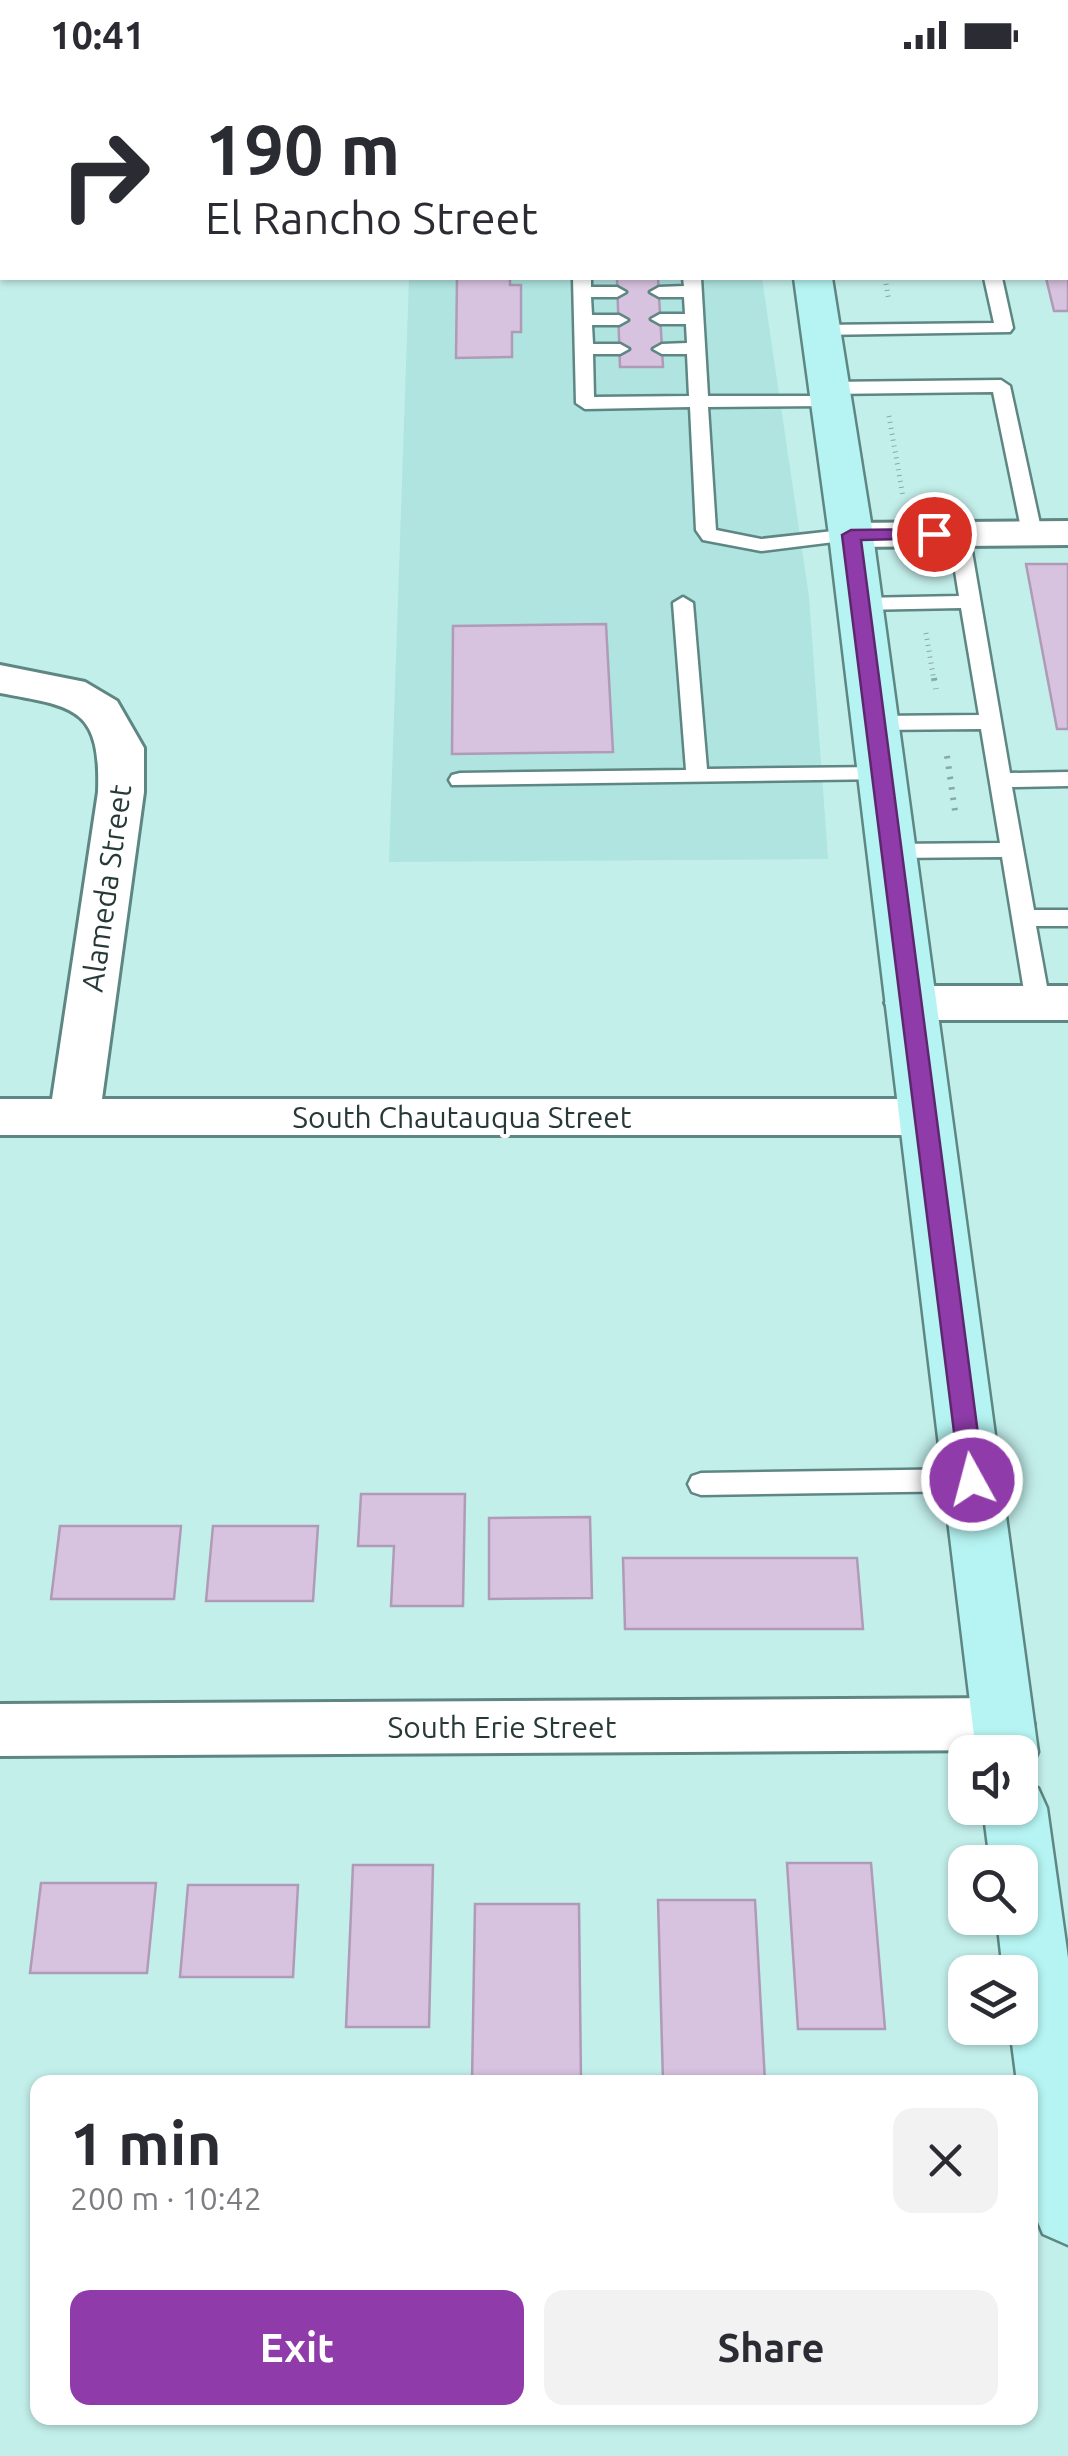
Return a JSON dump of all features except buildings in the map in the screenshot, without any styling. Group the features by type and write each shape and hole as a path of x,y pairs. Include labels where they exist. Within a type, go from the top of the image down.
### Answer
{"main road":[{"path":"814,280 851,535 1005,1735"},
{"path":"1017,1825 1068,2210"}],"street":[{"path":"851,535 1050,533"},
{"name":"Alameda Street","path":"0,679 70,692 101,710 122,748 121,792 74,1117"},
{"path":"909,1003 1053,1003"},
{"name":"South Chautauqua Street","path":"0,1117 924,1117"},
{"name":"South Erie Street","path":"0,1730 948,1738"}],"lane":[{"path":"597,280 583,308 585,403 699,402 1000,386 1050,533"},
{"path":"820,330 1004,328 993,280"},
{"path":"583,308 619,320"},
{"path":"583,308 619,320"},
{"path":"583,308 619,320"},
{"path":"694,312 706,530 710,536 736,544 774,544 851,535"},
{"path":"660,320 694,312"},
{"path":"660,320 694,312"},
{"path":"660,320 694,312"},
{"path":"959,534 1024,918 1053,1003"},
{"path":"860,604 970,602"},
{"path":"683,603 696,777"},
{"path":"874,724 990,722"},
{"path":"460,780 880,774"},
{"path":"1000,780 1068,779"},
{"path":"890,851 1013,850"},
{"path":"1024,918 1068,918"},
{"path":"701,1484 972,1480"}],"shaded area":[{"path":"409,280 762,280 809,597 828,859 389,862"}],"route":[{"path":"934,534 851,535 972,1480"}]}
